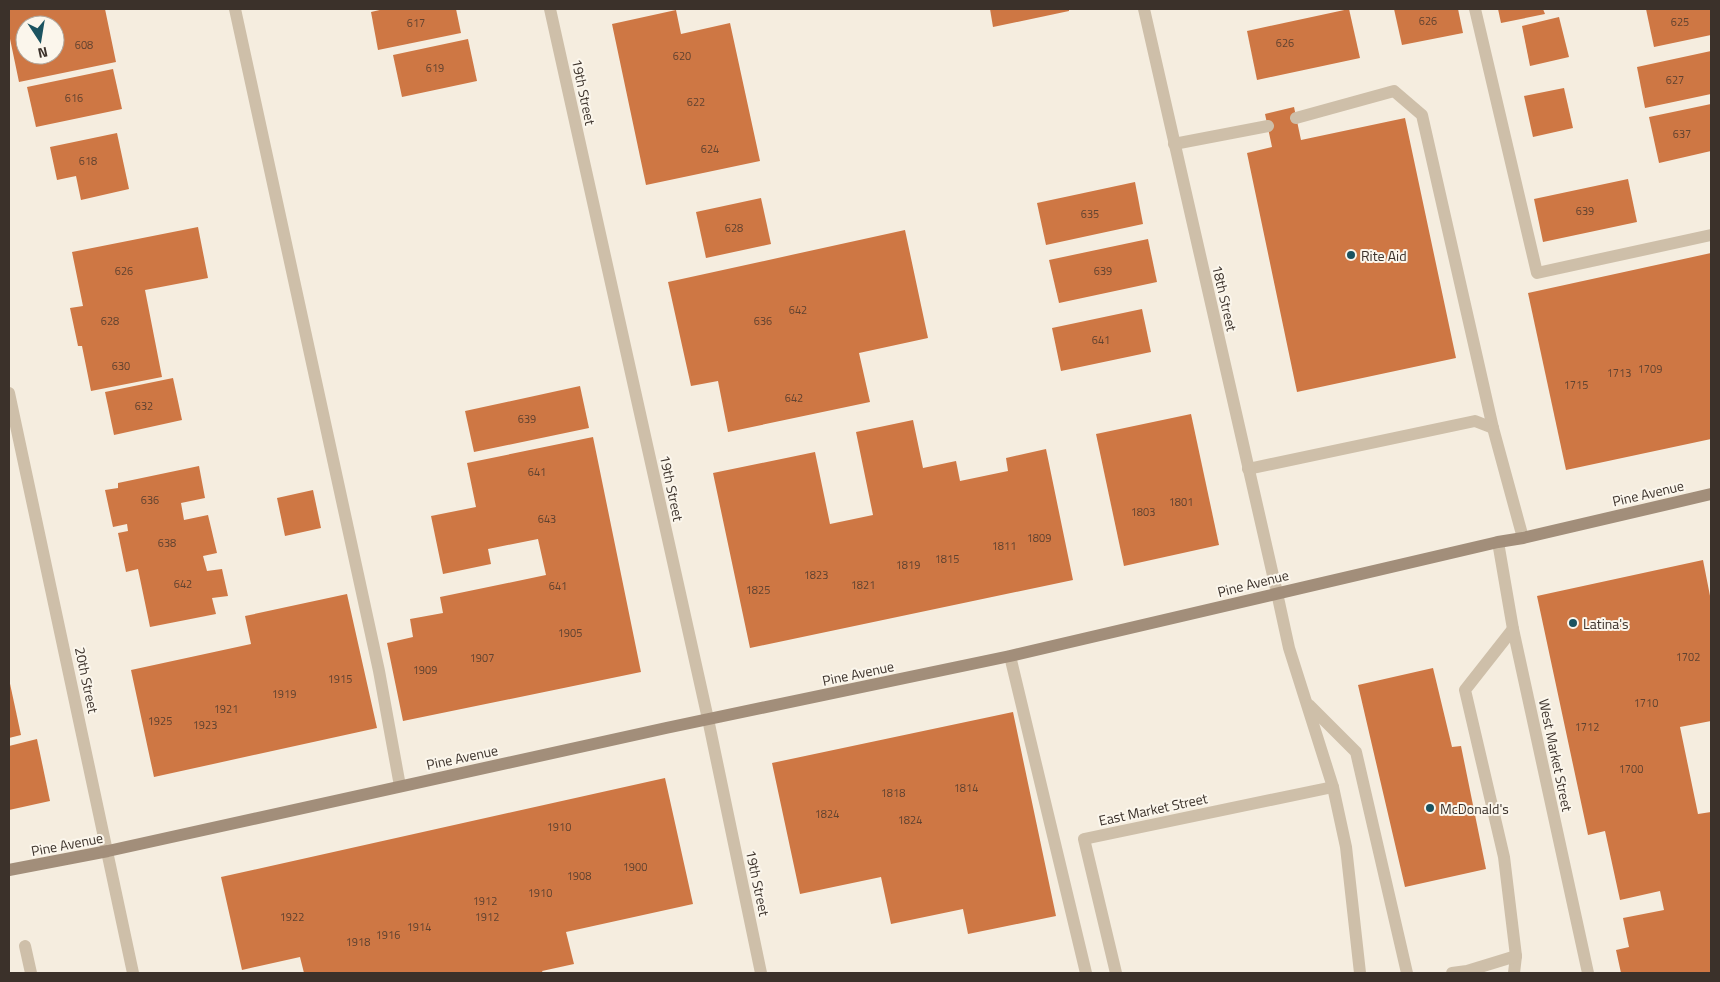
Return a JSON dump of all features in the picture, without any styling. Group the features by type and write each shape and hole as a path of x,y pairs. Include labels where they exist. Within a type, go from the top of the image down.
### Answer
{"main road":[{"name":"Pine Avenue","path":"9,870 108,851 708,719 1010,656 1711,494"}],"street":[{"path":"235,9 379,671 400,786"},
{"name":"19th Street","path":"550,9 708,719 762,973"},
{"name":"18th Street","path":"1144,9 1289,648 1333,787 1346,848 1360,973"},
{"path":"1475,9 1537,273 1711,235"},
{"path":"1296,118 1394,92 1422,115 1493,428 1523,538"},
{"path":"1174,144 1268,126"},
{"name":"20th Street","path":"9,393 133,973"},
{"path":"1248,469 1475,421 1493,428"},
{"name":"West Market Street","path":"1498,542 1514,629 1588,973"},
{"path":"1514,629 1465,690 1504,857 1516,956 1514,973"},
{"path":"1010,656 1086,973"},
{"path":"1307,704 1356,752 1407,973"},
{"name":"East Market Street","path":"1116,973 1084,839 1333,787"},
{"path":"25,946 31,973"},
{"path":"1452,973 1467,971 1516,956"}],"building":[{"path":"9,9 105,9 116,62 19,82 15,65 65,65 65,15 15,15 15,63 9,34"},
{"path":"384,9 456,9 461,33 378,50 371,12"},
{"path":"990,9 1069,9 1069,11 993,27"},
{"path":"1349,9 1360,58 1257,80 1247,31"},
{"path":"1394,9 1458,9 1463,33 1402,45"},
{"path":"1498,9 1543,9 1545,14 1501,23"},
{"path":"1646,9 1711,9 1711,35 1654,47"},
{"path":"676,10 681,34 730,23 760,161 646,185 612,24"},
{"path":"1559,17 1569,57 1530,66 1522,26"},
{"path":"468,39 477,81 402,97 393,55"},
{"path":"1711,51 1711,94 1645,108 1637,67"},
{"path":"113,69 122,109 36,127 27,87"},
{"path":"1564,88 1573,128 1533,137 1524,96"},
{"path":"1711,104 1711,151 1659,163 1649,117"},
{"name":"Rite Aid","path":"1294,107 1301,140 1405,118 1456,358 1297,392 1247,153 1272,147 1265,114"},
{"path":"117,133 129,189 81,200 76,176 57,180 50,147"},
{"path":"1628,179 1637,222 1543,242 1534,199"},
{"path":"1135,182 1143,224 1046,245 1037,203"},
{"path":"761,198 771,244 706,258 696,212"},
{"path":"198,227 208,278 145,290 162,377 91,391 82,346 78,346 70,308 83,306 72,252"},
{"path":"905,230 928,338 859,353 870,402 728,432 718,381 691,386 668,282"},
{"path":"1148,239 1157,282 1059,303 1049,260"},
{"path":"1711,253 1711,439 1566,470 1528,293"},
{"path":"1142,309 1151,352 1061,371 1052,328"},
{"path":"173,378 182,420 114,435 105,392"},
{"path":"580,386 589,428 474,452 465,411"},
{"path":"1191,414 1219,545 1124,566 1096,434"},
{"path":"913,420 923,468 956,461 960,481 1008,471 1006,458 1046,449 1073,580 750,648 713,473 815,452 830,524 873,515 856,432"},
{"path":"593,437 641,672 403,721 387,643 413,637 410,619 443,613 440,597 546,575 538,539 488,549 491,564 443,574 431,516 476,507 467,463"},
{"path":"199,466 205,498 181,503 184,520 208,515 217,553 203,556 207,571 222,569 228,596 212,598 216,614 150,627 138,569 126,572 118,533 128,531 127,524 113,527 105,490 118,488 118,483"},
{"path":"313,490 321,528 285,536 277,498"},
{"path":"1703,560 1711,601 1711,721 1680,727 1698,814 1711,812 1711,973 1621,973 1616,950 1629,947 1623,918 1664,910 1660,891 1620,900 1605,831 1588,835 1537,596"},
{"path":"347,594 377,728 154,777 131,670 251,644 245,616"},
{"name":"McDonald's","path":"1433,668 1452,747 1461,746 1486,869 1405,887 1358,685"},
{"path":"9,679 21,735 9,738"},
{"path":"1013,712 1056,916 968,934 963,909 891,924 881,877 800,894 772,763"},
{"path":"37,739 50,801 9,810 9,746"},
{"path":"665,778 693,904 566,932 574,964 542,971 543,973 304,973 300,957 242,970 221,877"}],"place":[{"name":"Rite Aid","path":"1351,255"},
{"name":"Latina's","path":"1573,623"},
{"name":"McDonald's","path":"1430,808"}]}
